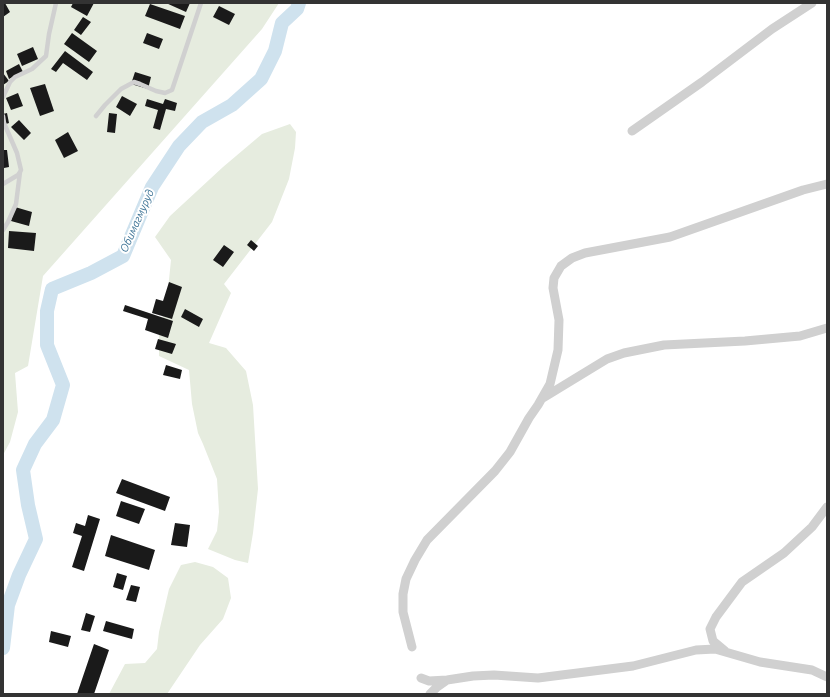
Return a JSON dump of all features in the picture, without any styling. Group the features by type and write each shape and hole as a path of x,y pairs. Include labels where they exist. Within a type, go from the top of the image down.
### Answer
{"street":[{"path":"632,131 702,82 772,29 812,3"},
{"path":"412,647 403,612 403,594 406,579 415,560 427,540 495,471 510,452 550,384 558,350 559,320 553,288 554,278 561,266 572,258 585,253 670,237 803,190 827,184"},
{"path":"542,399 608,359 624,353 664,345 745,341 800,336 827,328"},
{"path":"726,652 714,641 710,629 716,617 742,582 784,554 812,527 827,507"},
{"path":"421,678 429,681 494,675 538,678 633,666 696,650 715,649 760,662 812,670 827,677"},
{"path":"430,694 436,687 447,680"}],"lane":[{"path":"3,97 10,82 15,77 32,69 46,56 56,3"},
{"path":"96,116 121,89 134,82 165,93 172,90 201,3"},
{"path":"3,116 4,123 17,153 21,170 16,204 3,230"},
{"path":"3,184 20,172"}],"shaded area":[{"path":"3,3 279,3 262,29 43,276 28,366 15,373 18,412 10,442 3,455"},
{"path":"290,124 296,132 295,148 289,179 272,222 224,284 231,293 209,343 226,348 246,371 253,405 258,489 248,563 235,560 208,549 217,531 219,512 217,479 198,433 192,404 189,370 159,356 159,326 166,309 171,260 155,237 170,216 223,167 262,134"},
{"path":"195,562 213,567 228,578 231,598 223,619 200,645 167,694 109,694 125,664 145,663 157,649 159,632 169,589 181,565"}],"building":[{"path":"5,3 10,12 3,17 3,4"},
{"path":"73,3 94,3 87,16 71,7"},
{"path":"166,3 190,3 186,12"},
{"path":"150,4 185,16 180,29 145,16"},
{"path":"219,6 235,14 229,25 213,17"},
{"path":"83,17 91,22 81,35 74,30"},
{"path":"72,33 97,51 89,62 64,44"},
{"path":"147,33 163,39 159,49 143,43"},
{"path":"33,47 38,59 22,66 17,54"},
{"path":"65,51 93,72 87,80 63,63 56,72 51,69"},
{"path":"19,64 23,72 9,79 6,71"},
{"path":"135,72 151,77 148,89 131,84"},
{"path":"3,73 9,81 3,85"},
{"path":"45,84 54,111 40,116 30,88"},
{"path":"18,93 23,106 11,110 6,98"},
{"path":"122,96 137,104 130,116 116,107"},
{"path":"147,99 163,104 165,99 177,103 175,111 166,109 160,130 153,128 158,110 145,106"},
{"path":"7,113 9,123 3,125 3,114"},
{"path":"109,113 117,114 115,133 107,132"},
{"path":"19,120 31,133 24,140 11,127"},
{"path":"68,132 78,151 64,158 55,140"},
{"path":"3,150 7,150 9,167 4,168"},
{"path":"15,207 32,212 29,226 11,221"},
{"path":"9,231 36,233 34,251 8,248"},
{"path":"251,240 258,246 254,251 247,245"},
{"path":"224,245 234,252 223,267 213,260"},
{"path":"169,282 182,287 172,319 152,313 156,299 163,301"},
{"path":"125,305 173,321 168,338 145,330 148,319 123,311"},
{"path":"185,309 203,319 199,327 181,317"},
{"path":"158,339 176,344 172,354 155,349"},
{"path":"166,365 182,370 180,379 163,375"},
{"path":"122,479 170,497 165,511 116,493"},
{"path":"121,501 145,509 139,524 116,516"},
{"path":"88,515 100,519 84,571 72,567 82,536 73,533 76,523 85,526"},
{"path":"175,523 190,525 187,547 171,545"},
{"path":"111,535 155,550 149,570 105,556"},
{"path":"117,573 127,576 123,590 113,587"},
{"path":"131,585 140,587 136,602 126,600"},
{"path":"86,613 95,616 90,632 81,630"},
{"path":"106,621 134,629 132,639 103,631"},
{"path":"51,631 71,636 68,647 49,642"},
{"path":"94,644 109,650 94,694 77,694"}],"waterway":[{"name":"Обимагмуруд","path":"3,648 8,605 19,575 36,539 28,505 23,470 35,444 53,420 63,385 47,345 47,311 52,289 91,273 123,256 152,187 179,146 202,122 232,105 261,79 275,51 282,23 297,9 299,3"}]}
